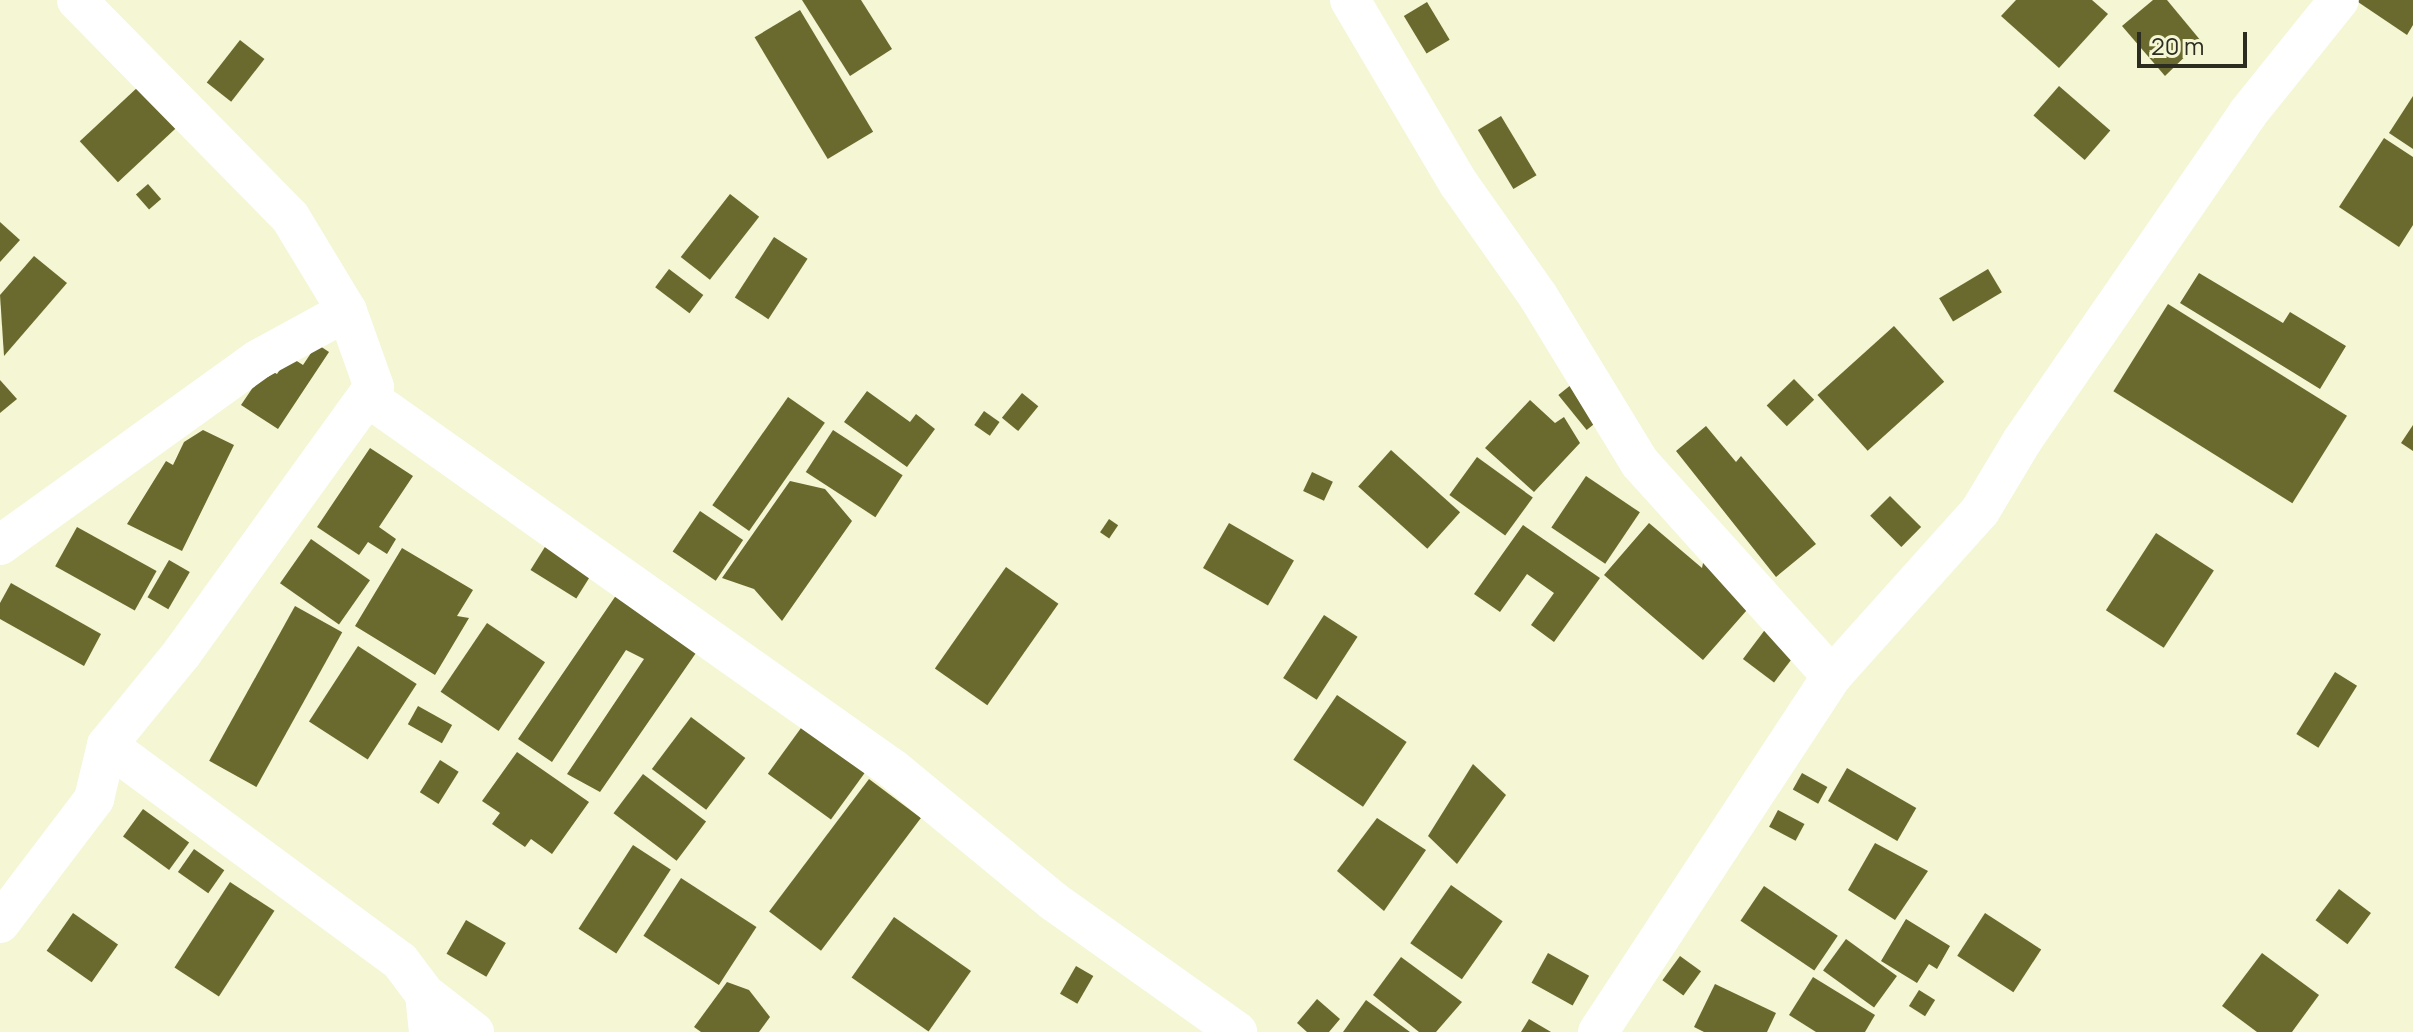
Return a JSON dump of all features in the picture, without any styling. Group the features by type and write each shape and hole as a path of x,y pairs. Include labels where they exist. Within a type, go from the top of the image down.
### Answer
{"street":[{"path":"0,923 94,799 107,745 182,653 374,387 347,311 290,217 77,0"},
{"path":"1350,0 1459,184 1538,296 1640,463 1832,676"},
{"path":"1598,1032 1832,676 1980,511 2022,441 2248,113 2339,0"},
{"path":"0,545 259,359 347,311"},
{"path":"369,398 893,769 1053,901 1237,1032"},
{"path":"107,745 400,961 427,1013 474,1032"}],"building":[{"path":"802,0 861,0 892,49 850,76"},
{"path":"2016,0 2092,0 2108,14 2059,68 2001,16"},
{"path":"2153,0 2167,0 2201,41 2165,76 2122,26"},
{"path":"2355,0 2413,0 2413,25 2407,35"},
{"path":"1427,2 1450,40 1427,54 1404,16"},
{"path":"800,10 873,132 828,159 755,37"},
{"path":"240,40 264,59 231,102 207,83"},
{"path":"139,86 177,127 118,182 80,141"},
{"path":"2059,86 2110,131 2085,160 2033,115"},
{"path":"2413,96 2413,149 2389,133"},
{"path":"1501,116 1537,175 1513,189 1478,130"},
{"path":"2384,138 2413,157 2413,225 2399,247 2339,207"},
{"path":"148,184 161,199 149,210 136,194"},
{"path":"730,194 759,217 710,280 681,257"},
{"path":"0,222 20,240 0,262"},
{"path":"774,237 808,259 768,319 735,297"},
{"path":"34,256 67,283 4,356 0,295"},
{"path":"669,269 703,295 689,313 655,287"},
{"path":"1988,269 2002,292 1953,322 1939,298"},
{"path":"2199,273 2283,323 2290,312 2346,346 2320,389 2180,303"},
{"path":"2168,304 2347,416 2292,503 2113,391"},
{"path":"1894,326 1944,382 1868,451 1817,395"},
{"path":"317,344 329,352 278,429 241,405 266,368 277,374 289,356 303,365"},
{"path":"1794,379 1814,400 1787,426 1767,405"},
{"path":"0,380 17,399 0,413"},
{"path":"1577,380 1605,415 1587,430 1558,395"},
{"path":"867,391 910,422 916,414 935,429 907,467 844,422"},
{"path":"1022,393 1038,406 1018,431 1002,418"},
{"path":"788,397 825,423 749,531 712,505"},
{"path":"1530,400 1555,423 1564,417 1580,443 1534,492 1485,448"},
{"path":"984,411 1000,422 990,436 974,425"},
{"path":"2413,425 2413,451 2401,443"},
{"path":"1706,426 1736,462 1741,456 1816,544 1776,577 1676,451"},
{"path":"203,430 234,445 182,551 127,524 166,461 173,465 184,442"},
{"path":"833,430 903,475 875,517 806,472"},
{"path":"370,448 413,476 379,527 396,539 387,554 368,542 359,555 317,527"},
{"path":"1391,450 1460,512 1427,549 1358,486"},
{"path":"1477,457 1533,498 1505,536 1449,495"},
{"path":"1312,472 1333,482 1324,501 1303,491"},
{"path":"1586,476 1640,512 1605,564 1551,527"},
{"path":"790,481 825,489 852,521 782,621 754,589 722,578"},
{"path":"1890,496 1921,527 1901,547 1870,516"},
{"path":"700,511 743,540 716,581 673,552"},
{"path":"1109,519 1118,525 1109,538 1100,532"},
{"path":"1229,523 1294,560 1268,606 1203,568"},
{"path":"1649,523 1702,568 1704,558 1754,602 1703,660 1604,575"},
{"path":"1523,525 1600,578 1554,642 1531,625 1554,593 1527,574 1500,612 1474,594"},
{"path":"77,527 157,571 135,610 55,566"},
{"path":"2156,533 2214,571 2164,648 2106,610"},
{"path":"311,539 370,580 339,625 280,583"},
{"path":"548,542 594,571 576,599 531,570"},
{"path":"402,548 473,590 457,616 469,618 435,675 355,626"},
{"path":"169,560 190,572 168,609 147,597"},
{"path":"1006,567 1058,604 987,705 935,669"},
{"path":"11,583 101,634 84,666 0,619 0,603"},
{"path":"619,591 698,650 600,792 567,774 644,659 626,650 552,762 518,739"},
{"path":"295,606 342,632 256,787 209,761"},
{"path":"1324,615 1358,637 1317,700 1283,678"},
{"path":"487,623 545,662 499,731 441,692"},
{"path":"1767,627 1798,650 1774,682 1743,659"},
{"path":"358,646 417,684 368,760 309,721"},
{"path":"2335,672 2357,686 2318,748 2296,734"},
{"path":"1337,695 1407,742 1363,807 1293,760"},
{"path":"418,706 452,725 442,743 408,724"},
{"path":"691,717 745,758 706,810 652,769"},
{"path":"809,717 872,763 831,819 768,774"},
{"path":"517,752 589,802 552,854 531,839 525,847 492,824 500,813 482,801"},
{"path":"440,760 459,772 439,804 420,792"},
{"path":"1473,764 1506,795 1457,864 1428,836"},
{"path":"1847,768 1916,808 1897,841 1828,801"},
{"path":"1802,773 1827,787 1818,804 1793,790"},
{"path":"643,774 706,822 677,861 614,813"},
{"path":"869,779 921,818 821,951 769,912"},
{"path":"143,809 189,843 169,870 123,837"},
{"path":"1778,810 1804,824 1796,841 1769,827"},
{"path":"1377,818 1426,850 1384,911 1337,871"},
{"path":"1875,843 1928,871 1895,920 1848,890"},
{"path":"633,845 671,870 616,953 579,929"},
{"path":"194,849 224,870 208,893 178,872"},
{"path":"681,878 756,927 719,985 643,936"},
{"path":"230,882 274,911 219,996 174,968"},
{"path":"1451,885 1503,921 1462,979 1410,943"},
{"path":"1764,886 1838,936 1814,971 1741,921"},
{"path":"2339,889 2371,913 2347,944 2316,920"},
{"path":"73,913 118,945 92,982 47,951"},
{"path":"1985,913 2041,949 2013,992 1957,956"},
{"path":"894,917 971,971 929,1032 852,978"},
{"path":"1906,919 1950,946 1937,969 1929,964 1917,983 1881,961"},
{"path":"466,920 506,943 486,977 447,954"},
{"path":"1846,939 1897,976 1874,1008 1823,971"},
{"path":"1548,953 1589,976 1573,1006 1532,983"},
{"path":"2262,953 2319,995 2292,1032 2257,1032 2222,1006"},
{"path":"1680,956 1701,971 1683,996 1662,980"},
{"path":"1401,957 1462,1002 1436,1032 1419,1032 1373,995"},
{"path":"1076,966 1093,976 1077,1004 1060,994"},
{"path":"1813,977 1875,1015 1865,1032 1816,1032 1789,1015"},
{"path":"727,982 749,990 770,1017 759,1032 701,1032 694,1027"},
{"path":"1715,984 1776,1013 1767,1032 1704,1032 1694,1027"},
{"path":"1919,990 1935,1000 1925,1016 1909,1006"},
{"path":"1317,999 1340,1019 1329,1032 1307,1032 1297,1023"},
{"path":"1366,1000 1410,1032 1343,1032"},
{"path":"1529,1019 1551,1032 1521,1032"}]}
